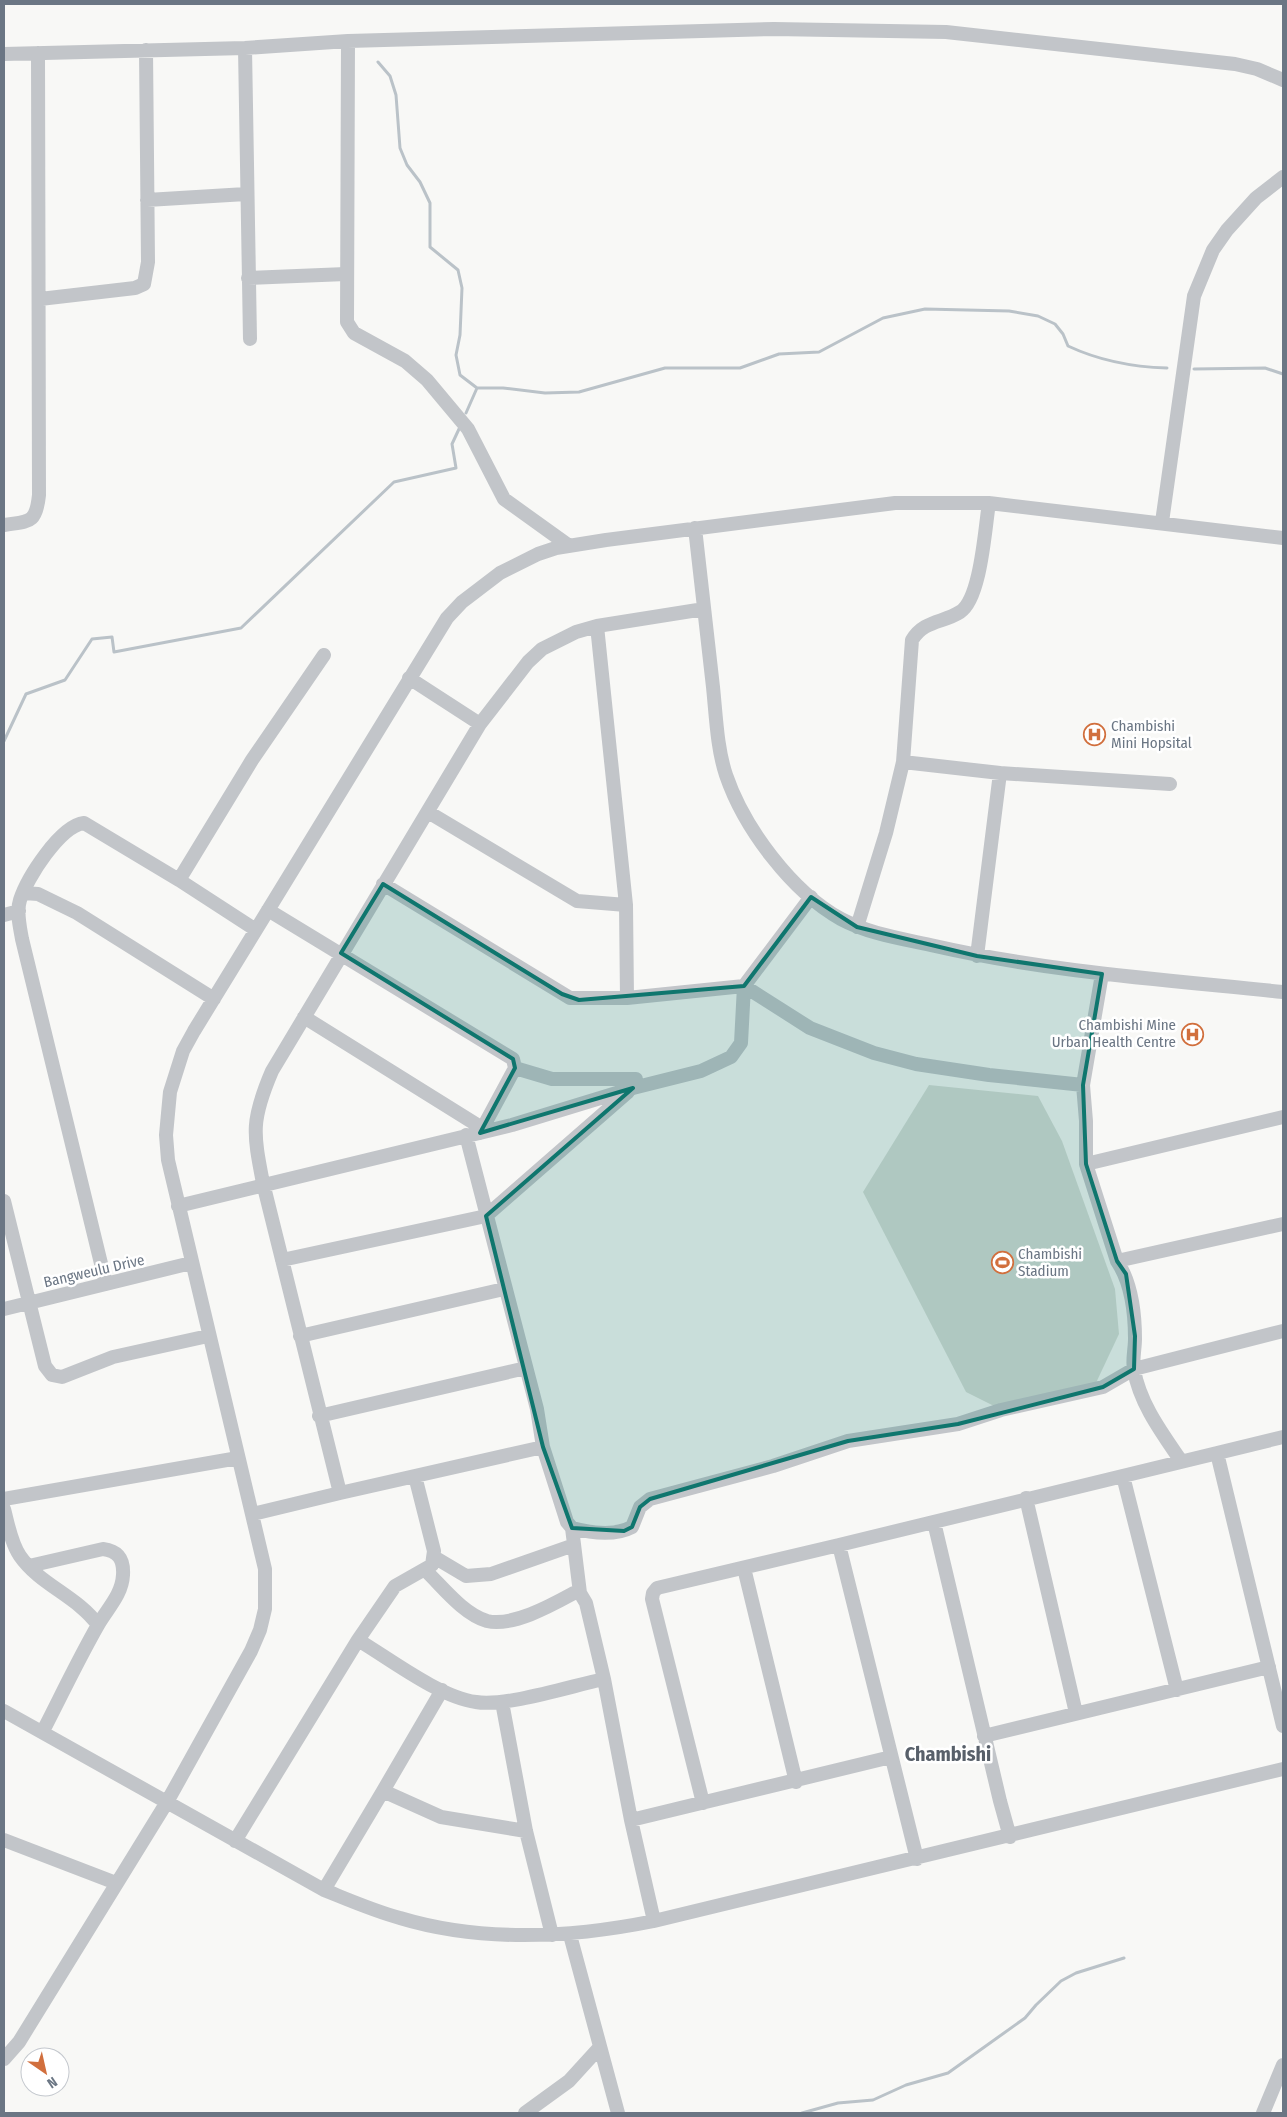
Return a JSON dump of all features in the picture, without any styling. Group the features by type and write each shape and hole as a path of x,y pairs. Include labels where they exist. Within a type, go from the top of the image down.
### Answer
{"street":[{"path":"4,54 245,48 348,41 774,28 914,30 1079,45 1235,64 1283,80"},
{"path":"348,41 347,322 354,333 405,361 427,380 468,429 504,498 568,545"},
{"path":"245,48 246,194 250,339"},
{"path":"40,299 135,288 144,284 148,262 146,50"},
{"path":"4,525 24,524 32,517 38,507 40,299 38,53"},
{"path":"1162,522 1194,296 1213,250 1227,230 1256,198 1283,177"},
{"path":"147,200 246,194"},
{"path":"248,278 346,274"},
{"path":"858,927 886,834 903,762 912,640 918,630 959,613 968,607 977,576 989,502"},
{"path":"4,2059 18,2042 167,1802 237,1678 260,1630 266,1589 265,1569 178,1206 167,1143 170,1092 183,1051 447,618 483,585 518,563 568,545 895,503 989,502 1283,538"},
{"path":"695,528 722,755 731,788 763,844 810,898 831,913 858,927 977,956 1102,974 1283,992"},
{"path":"340,1493 300,1336 255,1138 258,1107 272,1071 480,724 518,673 542,648 558,639 597,626 704,609"},
{"path":"597,626 626,905 626,998"},
{"path":"179,880 252,760 324,655"},
{"path":"409,678 480,724"},
{"path":"903,762 1000,773 1170,784"},
{"path":"977,956 1000,773"},
{"path":"428,812 577,901 626,905"},
{"path":"106,1284 22,939 19,911 20,899 44,857 71,828 84,823 179,880 256,930"},
{"path":"383,884 570,998 626,998 744,986 810,1028 874,1053 916,1064 989,1076 1083,1085"},
{"path":"24,892 38,894 77,913 214,999"},
{"path":"178,1206 264,1183 466,1136 634,1084 701,1071 731,1057 741,1042 744,986 810,898"},
{"path":"268,910 342,953 513,1059 515,1068 481,1130"},
{"path":"4,915 19,911"},
{"path":"1102,974 1083,1085 1086,1121 1086,1164 1117,1261 1126,1274 1135,1336 1134,1369 1147,1408 1181,1461"},
{"path":"304,1018 481,1130"},
{"path":"515,1068 552,1079 634,1084"},
{"path":"282,1260 486,1216 634,1084"},
{"path":"1086,1164 1283,1117"},
{"path":"466,1136 504,1289 526,1368 543,1447 567,1522 572,1528 580,1593 586,1602 604,1679 631,1820 654,1921"},
{"path":"4,1201 31,1302 45,1366 52,1375 62,1377 113,1357 208,1336"},
{"path":"1117,1261 1283,1224"},
{"name":"Bangweulu Drive","path":"4,1309 191,1264"},
{"path":"300,1336 504,1289"},
{"path":"572,1528 613,1533 624,1531 632,1526 640,1507 650,1499 773,1466 839,1444 958,1424 1001,1410 1103,1387 1134,1369 1283,1331"},
{"path":"320,1416 526,1368"},
{"path":"702,1803 652,1599 653,1592 657,1588 1283,1437"},
{"path":"253,1514 543,1447"},
{"path":"1217,1453 1283,1726"},
{"path":"4,1499 238,1458"},
{"path":"235,1841 358,1640 395,1586 432,1565 434,1558 415,1476"},
{"path":"1123,1476 1177,1690"},
{"path":"1026,1498 1076,1713"},
{"path":"4,1508 16,1549 29,1566 85,1608 98,1625"},
{"path":"934,1522 984,1736 1010,1837"},
{"path":"434,1558 466,1576 491,1574 574,1545"},
{"path":"839,1545 916,1859"},
{"path":"29,1566 103,1549 112,1550 119,1555 123,1562 121,1586 114,1602 98,1625 43,1731"},
{"path":"744,1568 796,1782"},
{"path":"425,1570 463,1606 488,1621 515,1619 574,1593 580,1593"},
{"path":"358,1640 442,1690 475,1702 502,1702 604,1679"},
{"path":"984,1736 1269,1667"},
{"path":"324,1890 442,1690"},
{"path":"502,1702 526,1830 552,1935"},
{"path":"4,1710 324,1890 386,1914 424,1924 509,1936 570,1935 654,1921 1010,1837 1283,1769"},
{"path":"631,1820 891,1758"},
{"path":"383,1790 441,1817 526,1830"},
{"path":"4,1840 116,1883"},
{"path":"570,1935 618,2113"},
{"path":"525,2113 569,2081 600,2047"},
{"path":"1264,2113 1283,2065"}],"highlighted area":[{"path":"383,884 562,994 579,1000 744,986 811,897 857,927 977,956 1102,974 1083,1085 1086,1164 1117,1261 1126,1274 1135,1336 1134,1369 1103,1387 958,1424 848,1441 650,1499 640,1507 632,1527 624,1531 572,1528 543,1447 486,1216 633,1088 480,1133 515,1068 513,1059 341,953"}],"shaded area":[{"name":"Chambishi Stadium","path":"929,1085 1038,1096 1062,1141 1115,1289 1119,1334 1095,1385 998,1408 966,1392 863,1192"}],"waterway":[{"path":"378,62 390,76 396,95 400,148 407,165 420,182 430,203 430,247 458,270 462,288 460,335 456,355 460,375 477,388"},
{"path":"466,413 477,388 503,388 545,393 579,392 665,368 740,368 779,354 819,352 883,318 925,309 1009,311 1038,316 1055,324 1063,334 1068,346 1092,356 1116,362 1167,368"},
{"path":"1194,369 1265,368 1283,374"},
{"path":"4,741 26,694 65,680 92,639 112,637 114,652 241,628 394,482 456,468 452,444 459,429"},
{"path":"802,2113 838,2103 873,2100 906,2085 948,2073 1025,2018 1061,1981 1076,1973 1124,1958"}],"place":[{"name":"Chambishi Mini Hopsital","path":"1095,735"},
{"name":"Chambishi Mine Urban Health Centre","path":"1192,1034"},
{"name":"Chambishi Stadium","path":"1002,1263"}],"district":[{"name":"Chambishi","path":"948,1754"}]}
